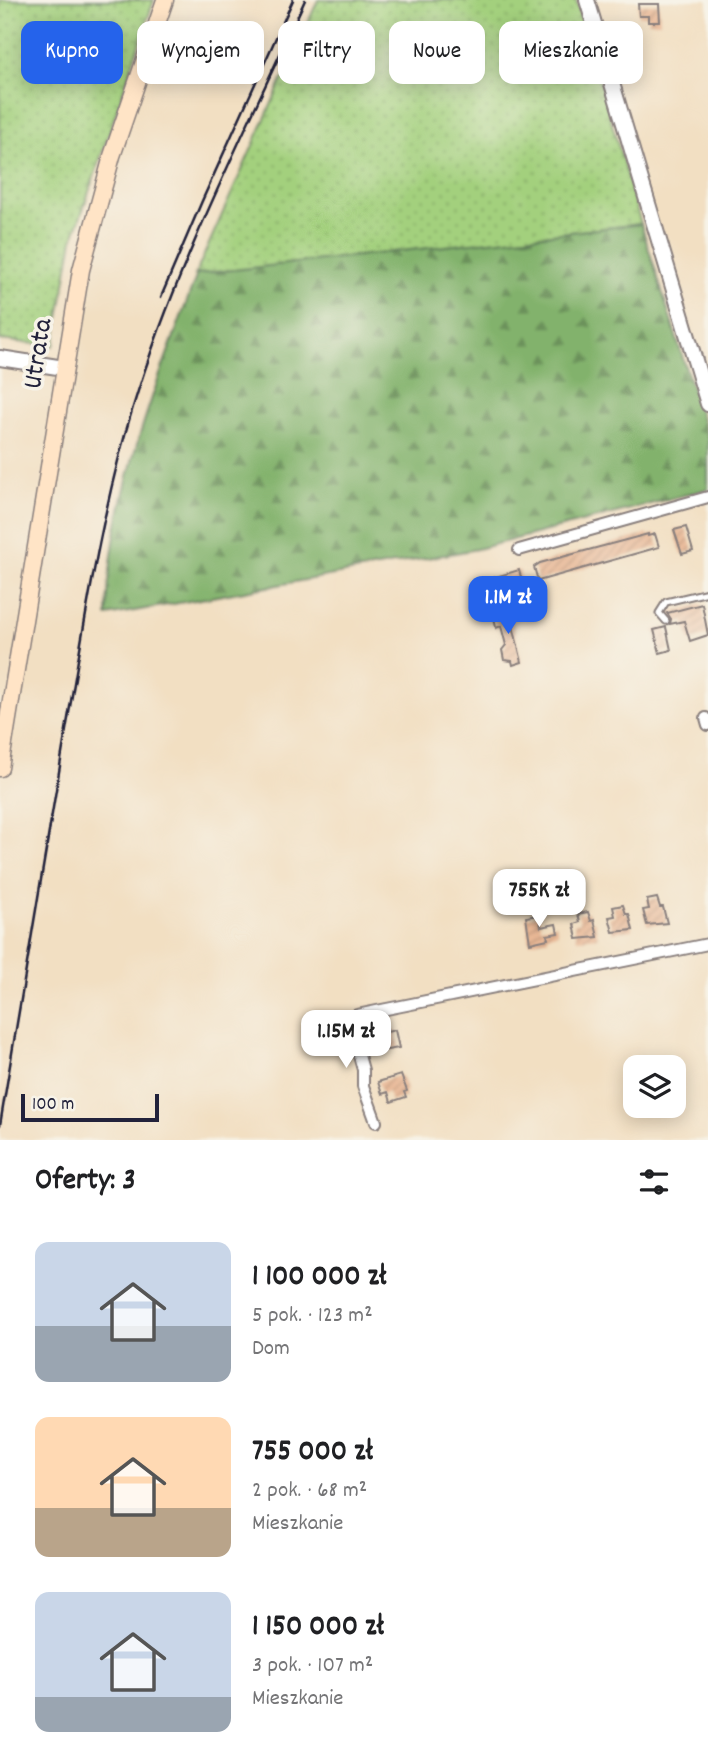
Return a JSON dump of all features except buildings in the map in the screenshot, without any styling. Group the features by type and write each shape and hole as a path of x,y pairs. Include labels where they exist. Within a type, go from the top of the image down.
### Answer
{"main road":[{"name":"Utrata","path":"0,768 76,293 97,205 165,0"}],"street":[{"path":"587,0 708,404"},
{"path":"0,358 64,368"},
{"path":"519,550 708,497"},
{"path":"376,1122 363,1086 363,1070 352,1030 357,1015 708,944"}],"lane":[{"path":"666,621 660,613 666,602 708,592"}],"green space":[{"path":"0,0 154,0 147,21 137,21 137,50 73,239 54,346 0,340"},
{"path":"318,0 576,0 582,21 499,21 499,84 600,84 641,224 195,275 280,84 375,84 375,21 309,21"},
{"path":"641,224 708,439 708,489 477,549 107,616 116,528 126,485 151,399 197,274"}],"railway":[{"path":"161,297 293,0"},
{"path":"0,1125 87,608 122,447 169,303 235,150 305,0"}]}
